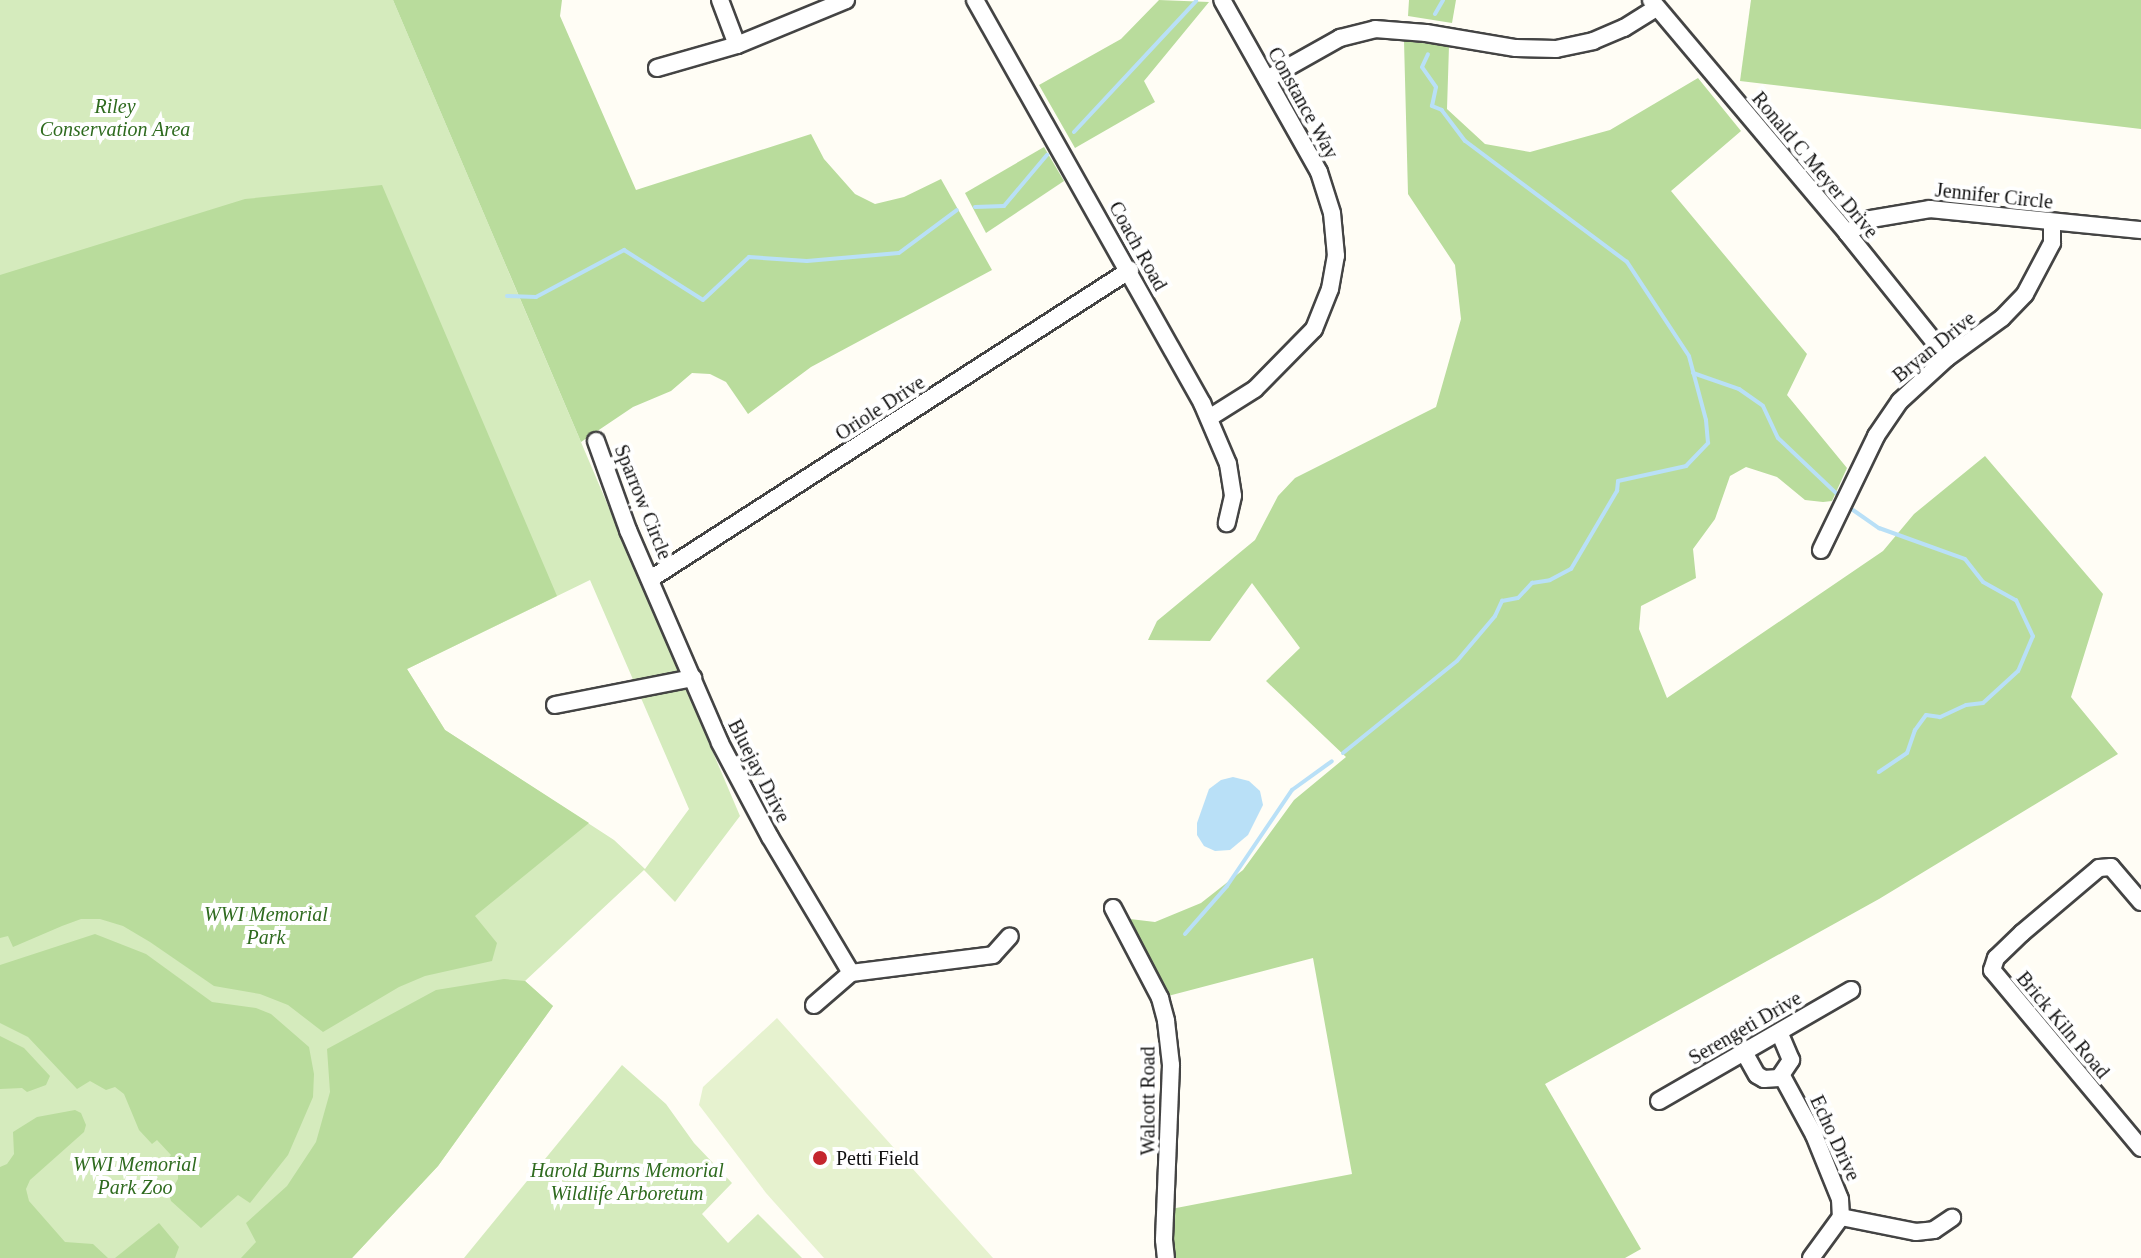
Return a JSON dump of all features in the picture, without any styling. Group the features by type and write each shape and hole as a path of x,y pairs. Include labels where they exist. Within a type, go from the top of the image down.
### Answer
{"street":[{"path":"720,0 737,45"},
{"path":"657,68 737,45 846,0"},
{"name":"Coach Road","path":"975,0 1130,270 1209,418 1228,464 1233,496 1227,523"},
{"name":"Constance Way","path":"1209,418 1255,389 1314,329 1330,289 1336,256 1332,213 1319,172 1222,0"},
{"path":"1267,79 1340,38 1375,29 1426,33 1516,48 1556,49 1593,41 1624,28 1654,4"},
{"name":"Ronald C Meyer Drive","path":"1654,4 1847,233 1947,358"},
{"name":"Jennifer Circle","path":"1847,233 1871,219 1930,209 2141,230"},
{"name":"Bryan Drive","path":"1821,550 1876,436 1900,401 1947,358 2002,318 2025,294 2052,243 2052,222"},
{"name":"Oriole Drive","path":"652,578 1130,270"},
{"name":"Sparrow Circle","path":"596,441 628,530 652,578"},
{"name":"Bluejay Drive","path":"652,578 720,743 770,837 851,973"},
{"path":"555,705 693,678"},
{"name":"Brick Kiln Road","path":"2141,902 2111,867 2103,868 2022,933 1996,958 1992,970 2141,1148"},
{"name":"Walcott Road","path":"1113,908 1155,988 1166,1021 1171,1065 1164,1240 1166,1258"},
{"path":"814,1005 851,973 993,955 1010,936"},
{"name":"Serengeti Drive","path":"1659,1101 1851,990"},
{"name":"Echo Drive","path":"1779,1032 1791,1060 1782,1076 1822,1151 1840,1199 1841,1217"},
{"path":"1744,1052 1757,1075 1772,1080 1782,1076"},
{"path":"1811,1258 1841,1217 1916,1232 1934,1230 1952,1218"}],"green space":[{"name":"WWI Memorial Park","path":"0,0 393,0 740,816 675,902 644,870 525,981 553,1006 438,1166 352,1258 0,1258","holes":["590,580 689,809 645,869 614,840 445,730 407,669"]},
{"path":"393,0 562,0 560,16 636,190 811,134 824,159 855,194 875,204 904,197 941,179 992,270 811,367 748,414 726,382 710,374 692,373 671,391 633,407 581,442"},
{"path":"1159,0 1209,2 1144,81 1155,102 1075,148 1039,85 1121,39"},
{"path":"1409,0 1456,0 1452,23 1408,16"},
{"path":"1751,0 2141,0 2141,129 1740,81"},
{"path":"1404,41 1449,46 1447,109 1485,144 1530,152 1610,130 1698,78 1741,131 1671,191 1807,354 1787,395 1847,468 1832,501 1823,502 1805,500 1777,477 1746,467 1730,476 1715,519 1693,549 1696,578 1641,606 1639,629 1667,698 1883,551 1914,514 1985,456 2103,594 2071,697 2118,754 1879,899 1545,1084 1641,1249 1625,1258 1171,1258 1171,1209 1352,1174 1313,958 1168,996 1130,919 1155,922 1201,903 1243,870 1294,800 1346,757 1266,681 1300,648 1252,583 1210,641 1148,640 1157,621 1255,540 1278,496 1295,478 1436,407 1461,319 1455,265 1408,194"},
{"path":"1044,147 1064,181 986,233 965,193"},
{"name":"WWI Memorial Park","path":"382,185 557,596 407,669 445,730 589,823 475,916 497,943 492,961 425,976 399,987 323,1032 288,1005 260,994 214,986 123,926 100,919 81,919 13,947 8,936 0,938 0,275 245,199"},
{"path":"95,934 146,954 212,1002 256,1008 271,1014 309,1047 314,1074 313,1097 288,1155 250,1203 238,1195 201,1228 171,1201 169,1194 178,1179 178,1172 167,1160 171,1155 157,1140 152,1144 139,1130 124,1094 115,1087 106,1090 90,1081 77,1089 28,1037 0,1023 0,965"},
{"path":"504,979 525,981 553,1006 438,1166 352,1258 241,1258 256,1242 246,1223 287,1186 316,1142 330,1092 327,1049 436,990"},
{"name":"Petti Field","path":"777,1018 993,1258 824,1258 766,1193 699,1105 703,1087"},
{"path":"0,1036 24,1048 50,1076 46,1085 27,1092 22,1088 0,1089"},
{"name":"Harold Burns Memorial Wildlife Arboretum","path":"622,1065 666,1104 694,1143 732,1183 702,1214 728,1243 758,1214 802,1258 464,1258"},
{"path":"75,1110 81,1113 86,1125 84,1132 30,1180 26,1189 29,1201 65,1242 93,1244 108,1258 0,1258 0,1167 7,1164 14,1154 13,1132 37,1117"},
{"path":"159,1223 179,1247 175,1258 115,1258"}],"water":[{"path":"1233,777 1249,781 1260,791 1263,805 1248,835 1230,850 1215,851 1204,846 1197,835 1197,823 1209,789 1221,780"}],"waterway":[{"path":"1435,14 1443,0"},
{"path":"1074,132 1196,1"},
{"path":"1343,753 1457,661 1495,616 1502,601 1518,598 1532,583 1550,580 1571,569 1617,491 1618,481 1686,466 1708,443 1706,420 1689,356 1627,262 1465,141 1442,110 1432,106 1436,87 1422,67 1428,54"},
{"path":"975,207 1004,206 1047,155"},
{"path":"507,296 536,297 624,250 703,300 749,257 807,261 899,253 957,210"},
{"path":"1693,373 1739,389 1763,406 1778,438 1838,495"},
{"path":"1853,510 1879,528 1965,559 1983,582 2016,600 2033,636 2018,671 1983,703 1966,705 1940,717 1926,715 1915,730 1907,753 1879,772"},
{"path":"1185,934 1227,886 1292,790 1332,761"}],"place":[{"name":"Petti Field","path":"820,1158"}],"park label":[{"name":"Riley Conservation Area","path":"115,118"},
{"name":"WWI Memorial Park Zoo","path":"135,1176"}]}
